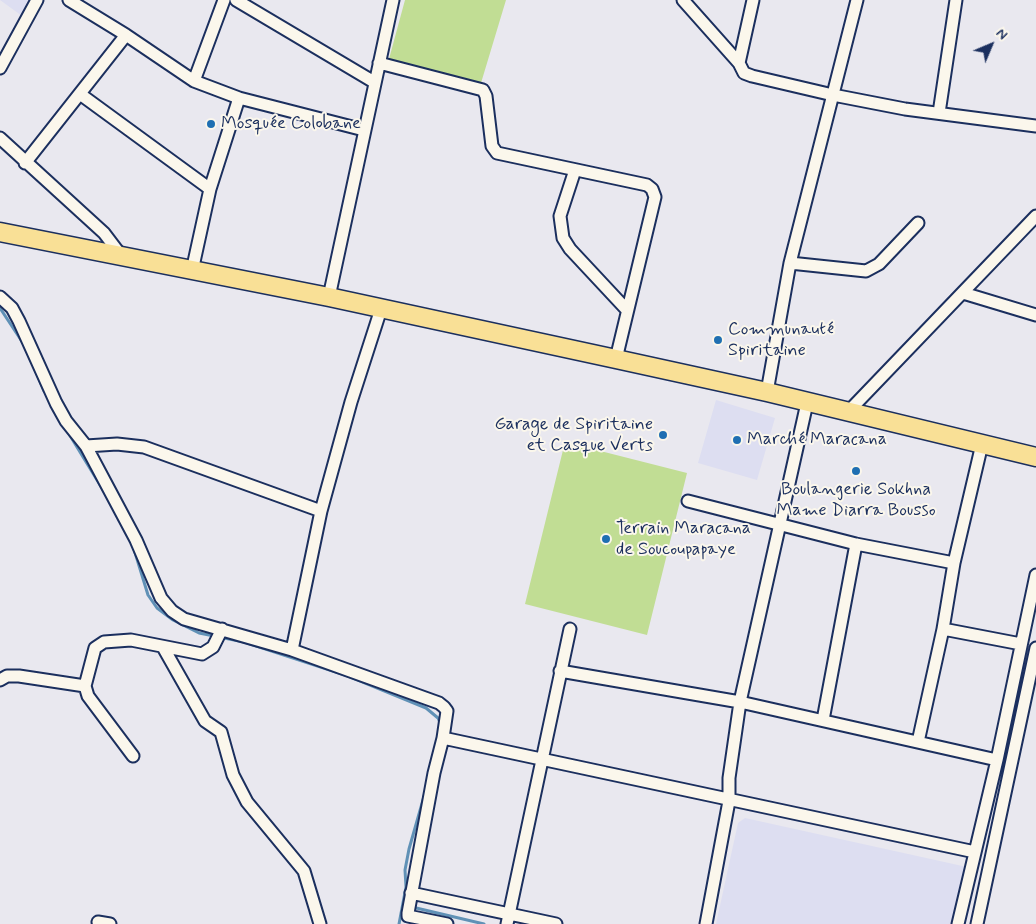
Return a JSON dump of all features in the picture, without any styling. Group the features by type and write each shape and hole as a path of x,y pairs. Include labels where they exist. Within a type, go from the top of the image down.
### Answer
{"main road":[{"path":"0,232 123,258 329,297 616,359 767,392 1036,457"}],"street":[{"path":"0,68 37,0"},
{"path":"69,0 126,35 194,81 238,98 364,130"},
{"path":"194,81 224,0"},
{"path":"236,0 374,82"},
{"path":"329,297 393,0"},
{"path":"683,0 739,63 744,73 752,76 833,95 939,113 1036,126"},
{"path":"739,63 753,0"},
{"path":"767,392 790,263 856,0"},
{"path":"939,113 956,0"},
{"path":"25,163 126,35"},
{"path":"379,63 480,88 486,96 492,146 497,153 647,185 655,192 626,309 616,359"},
{"path":"80,94 210,189"},
{"path":"192,271 210,189 238,98"},
{"path":"0,138 25,163 104,233 123,258"},
{"path":"575,170 560,216 563,238 570,249 626,309"},
{"path":"847,412 1036,216"},
{"path":"790,263 866,271 879,264 918,223"},
{"path":"963,293 1036,315"},
{"path":"0,297 12,308 66,421 86,446 139,546 161,598 172,611 184,620 292,650 439,703 447,711 408,916 447,924"},
{"path":"292,650 321,510 350,402 381,309"},
{"path":"706,924 729,801 729,778 740,702 807,403"},
{"path":"86,446 117,444 144,448 321,510"},
{"path":"918,742 943,629 954,563 982,444"},
{"path":"688,501 856,544 954,563"},
{"path":"823,720 856,544"},
{"path":"958,924 997,760 1036,575"},
{"path":"133,756 95,707 86,686 92,655 98,645 104,642 132,640 202,654 213,648 222,629"},
{"path":"508,919 541,760 547,744 560,671 570,629"},
{"path":"943,629 1021,644"},
{"path":"164,647 205,721 221,732 233,775 247,802 304,871 320,924"},
{"path":"977,924 1036,648"},
{"path":"560,671 740,702 997,760"},
{"path":"0,680 7,676 19,676 86,686"},
{"path":"443,738 729,801 975,852"},
{"path":"981,826 998,828"},
{"path":"411,893 508,919 556,924"},
{"path":"98,922 110,924"}],"shaded area":[{"path":"0,0 31,0 22,16"},
{"name":"Marché Maracana","path":"716,400 775,418 757,480 698,463"},
{"path":"745,818 967,867 954,924 716,924 738,823"}],"green space":[{"path":"405,0 506,0 481,83 389,59"},
{"name":"Terrain Maracana de Soucoupapaye","path":"565,442 687,473 647,635 525,604"}],"waterway":[{"path":"0,308 23,343"},
{"path":"31,360 44,391"},
{"path":"66,429 108,498"},
{"path":"133,546 148,595 157,608 173,620 199,633 244,642 348,676 426,708 438,718 441,725"},
{"path":"399,924 406,887 405,870 409,849 425,793"},
{"path":"412,907 484,924"}],"place":[{"name":"Mosquée Colobane","path":"211,124"},
{"name":"Communauté Spiritaine","path":"718,340"},
{"name":"Garage de Spiritaine et Casque Verts","path":"663,435"},
{"name":"Marché Maracana","path":"737,440"},
{"name":"Boulangerie Sokhna Mame Diarra Bousso","path":"856,471"},
{"name":"Terrain Maracana de Soucoupapaye","path":"606,539"}]}
